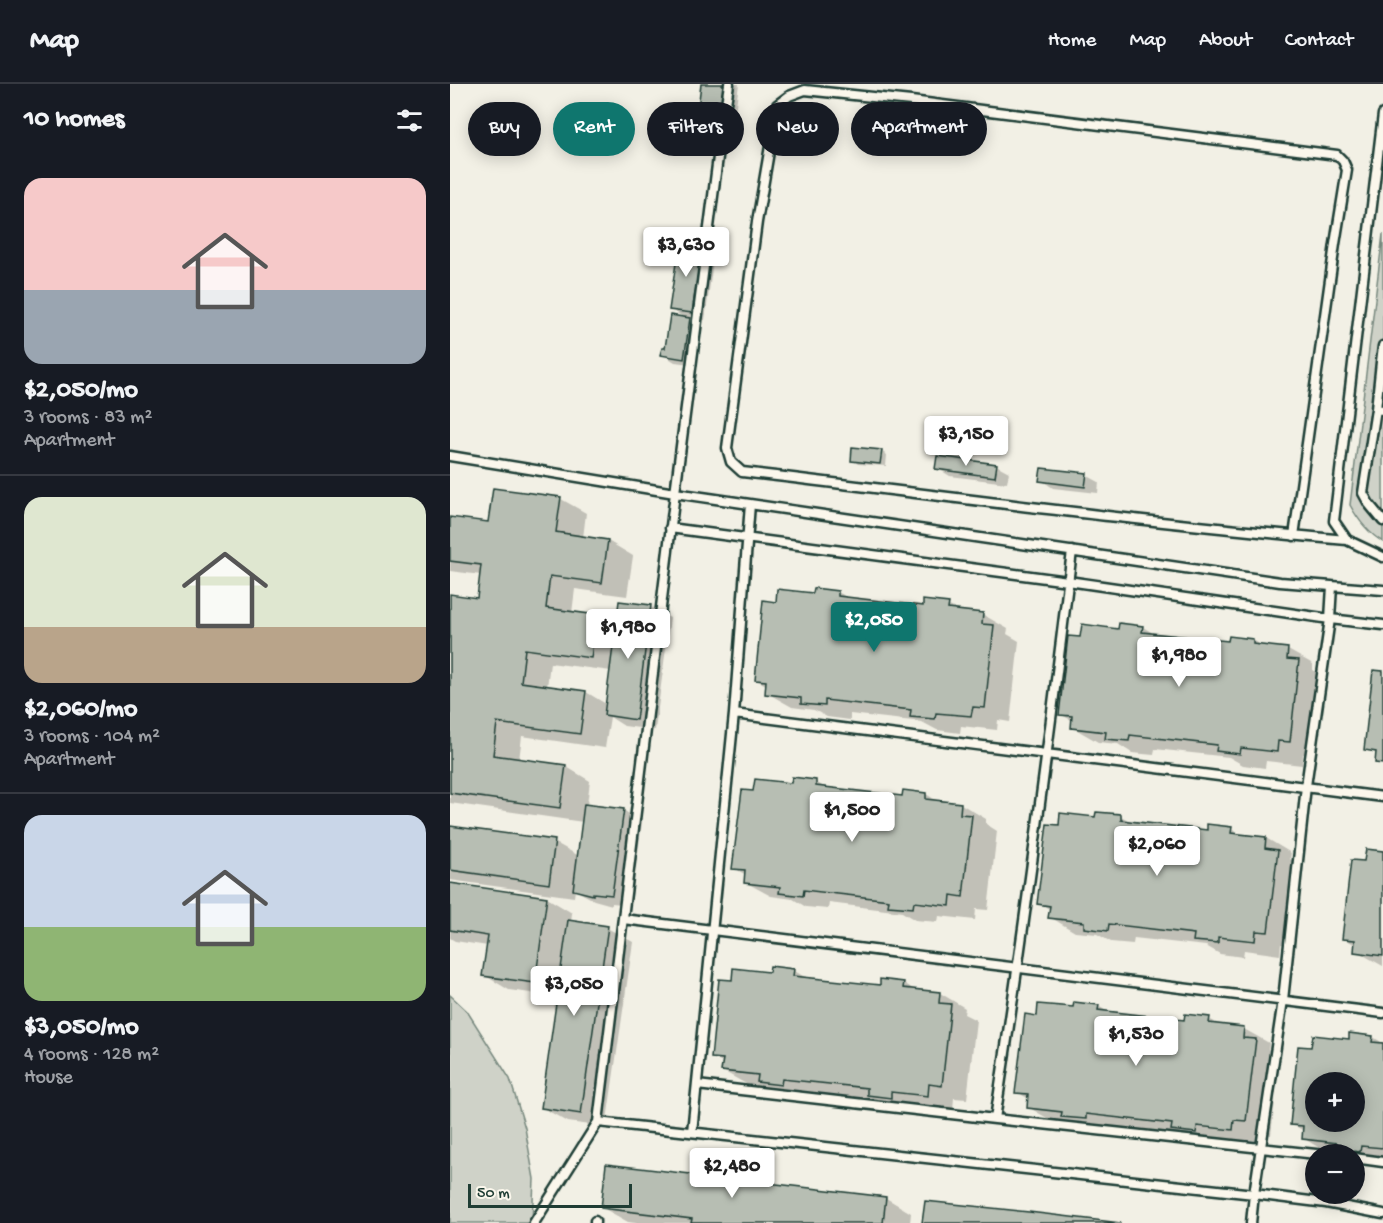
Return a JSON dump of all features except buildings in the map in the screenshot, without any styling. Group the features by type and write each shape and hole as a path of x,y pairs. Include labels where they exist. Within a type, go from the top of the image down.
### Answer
{"lane":[{"path":"534,1223 598,1122 670,528 729,84"},
{"path":"1294,536 1347,170 1337,155 805,90 789,96 777,105 758,222 727,448 731,462 742,472 1042,509 1294,536 1347,540 1383,557"},
{"path":"1347,540 1334,522 1383,114"},
{"path":"1383,346 1379,409 1363,494 1383,521"},
{"path":"450,456 675,493 1280,582 1383,590"},
{"path":"692,1132 734,714 750,504"},
{"path":"670,528 1383,625"},
{"path":"995,1119 1019,967 1048,754 1072,551"},
{"path":"1251,1223 1283,1000 1306,786 1330,619 1332,586"},
{"path":"734,714 1383,797"},
{"path":"622,919 1383,1013"},
{"path":"697,1085 1305,1153"},
{"path":"598,1122 1254,1194 1326,1203 1383,1214"},
{"path":"1365,1160 1383,1162"}],"shaded area":[{"path":"1383,234 1383,542 1364,526 1350,505"},
{"path":"450,995 467,1011 510,1079 525,1128 534,1179 532,1223 450,1223"}]}
